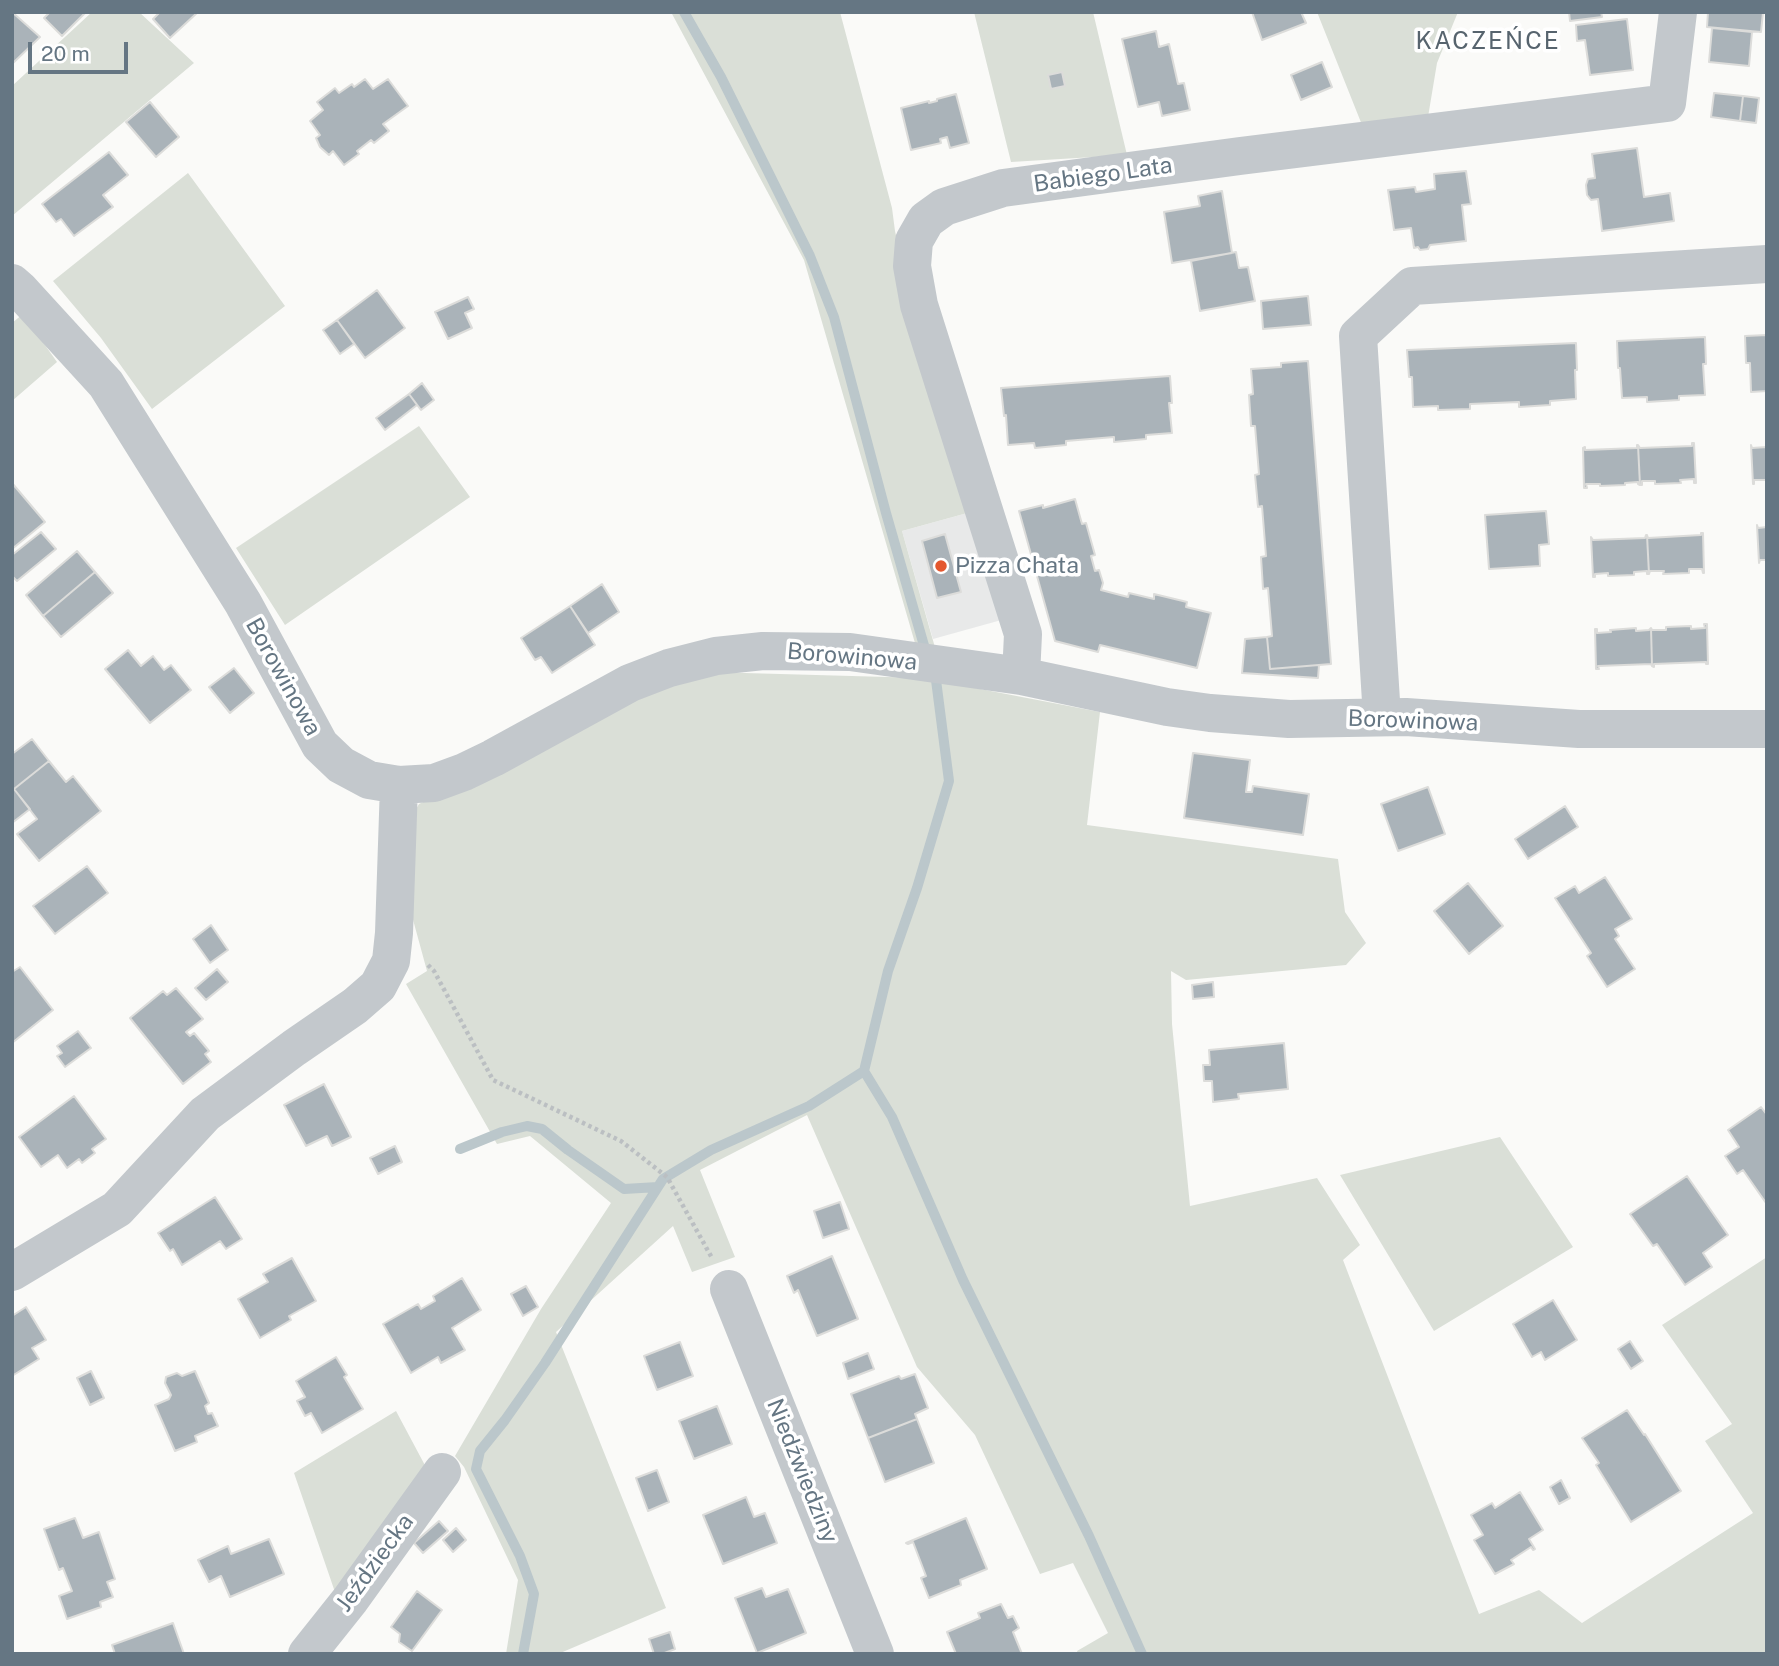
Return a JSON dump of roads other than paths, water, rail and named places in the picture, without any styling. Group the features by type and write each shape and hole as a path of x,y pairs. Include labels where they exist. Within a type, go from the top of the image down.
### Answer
{"street":[{"name":"Babiego Lata","path":"1021,676 1023,634 919,305 912,267 914,241 926,220 944,207 1003,188 1667,103 1678,12"},
{"path":"1381,718 1358,336 1412,286 1767,264"},
{"name":"Borowinowa","path":"15,290 106,384 243,603 320,745 341,765 369,780 399,785 434,783 493,758 630,683 669,668 716,656 762,651 850,652 1021,676 1167,707 1210,713 1289,719 1406,717 1579,729 1767,729"},
{"path":"12,1272 117,1209 205,1114 355,1006 378,986 391,961 394,933 399,785"},
{"name":"Niedźwiedziny","path":"729,1289 876,1654"},
{"name":"Jeździecka","path":"307,1654 350,1600 442,1472"}],"waterway":[{"path":"684,12 721,77 810,256 834,317 925,649"},
{"path":"523,1654 534,1594 520,1556 476,1469 480,1451 545,1363 663,1179 711,1150 809,1106 864,1071 888,971 917,888 949,781 936,680"},
{"path":"864,1071 892,1117 963,1280 1089,1536 1142,1654"},
{"path":"460,1149 502,1132 527,1126 542,1129 624,1189 658,1187"}],"place":[{"name":"Pizza Chata","path":"941,566"}],"district":[{"name":"KACZEŃCE","path":"1488,42"}]}
